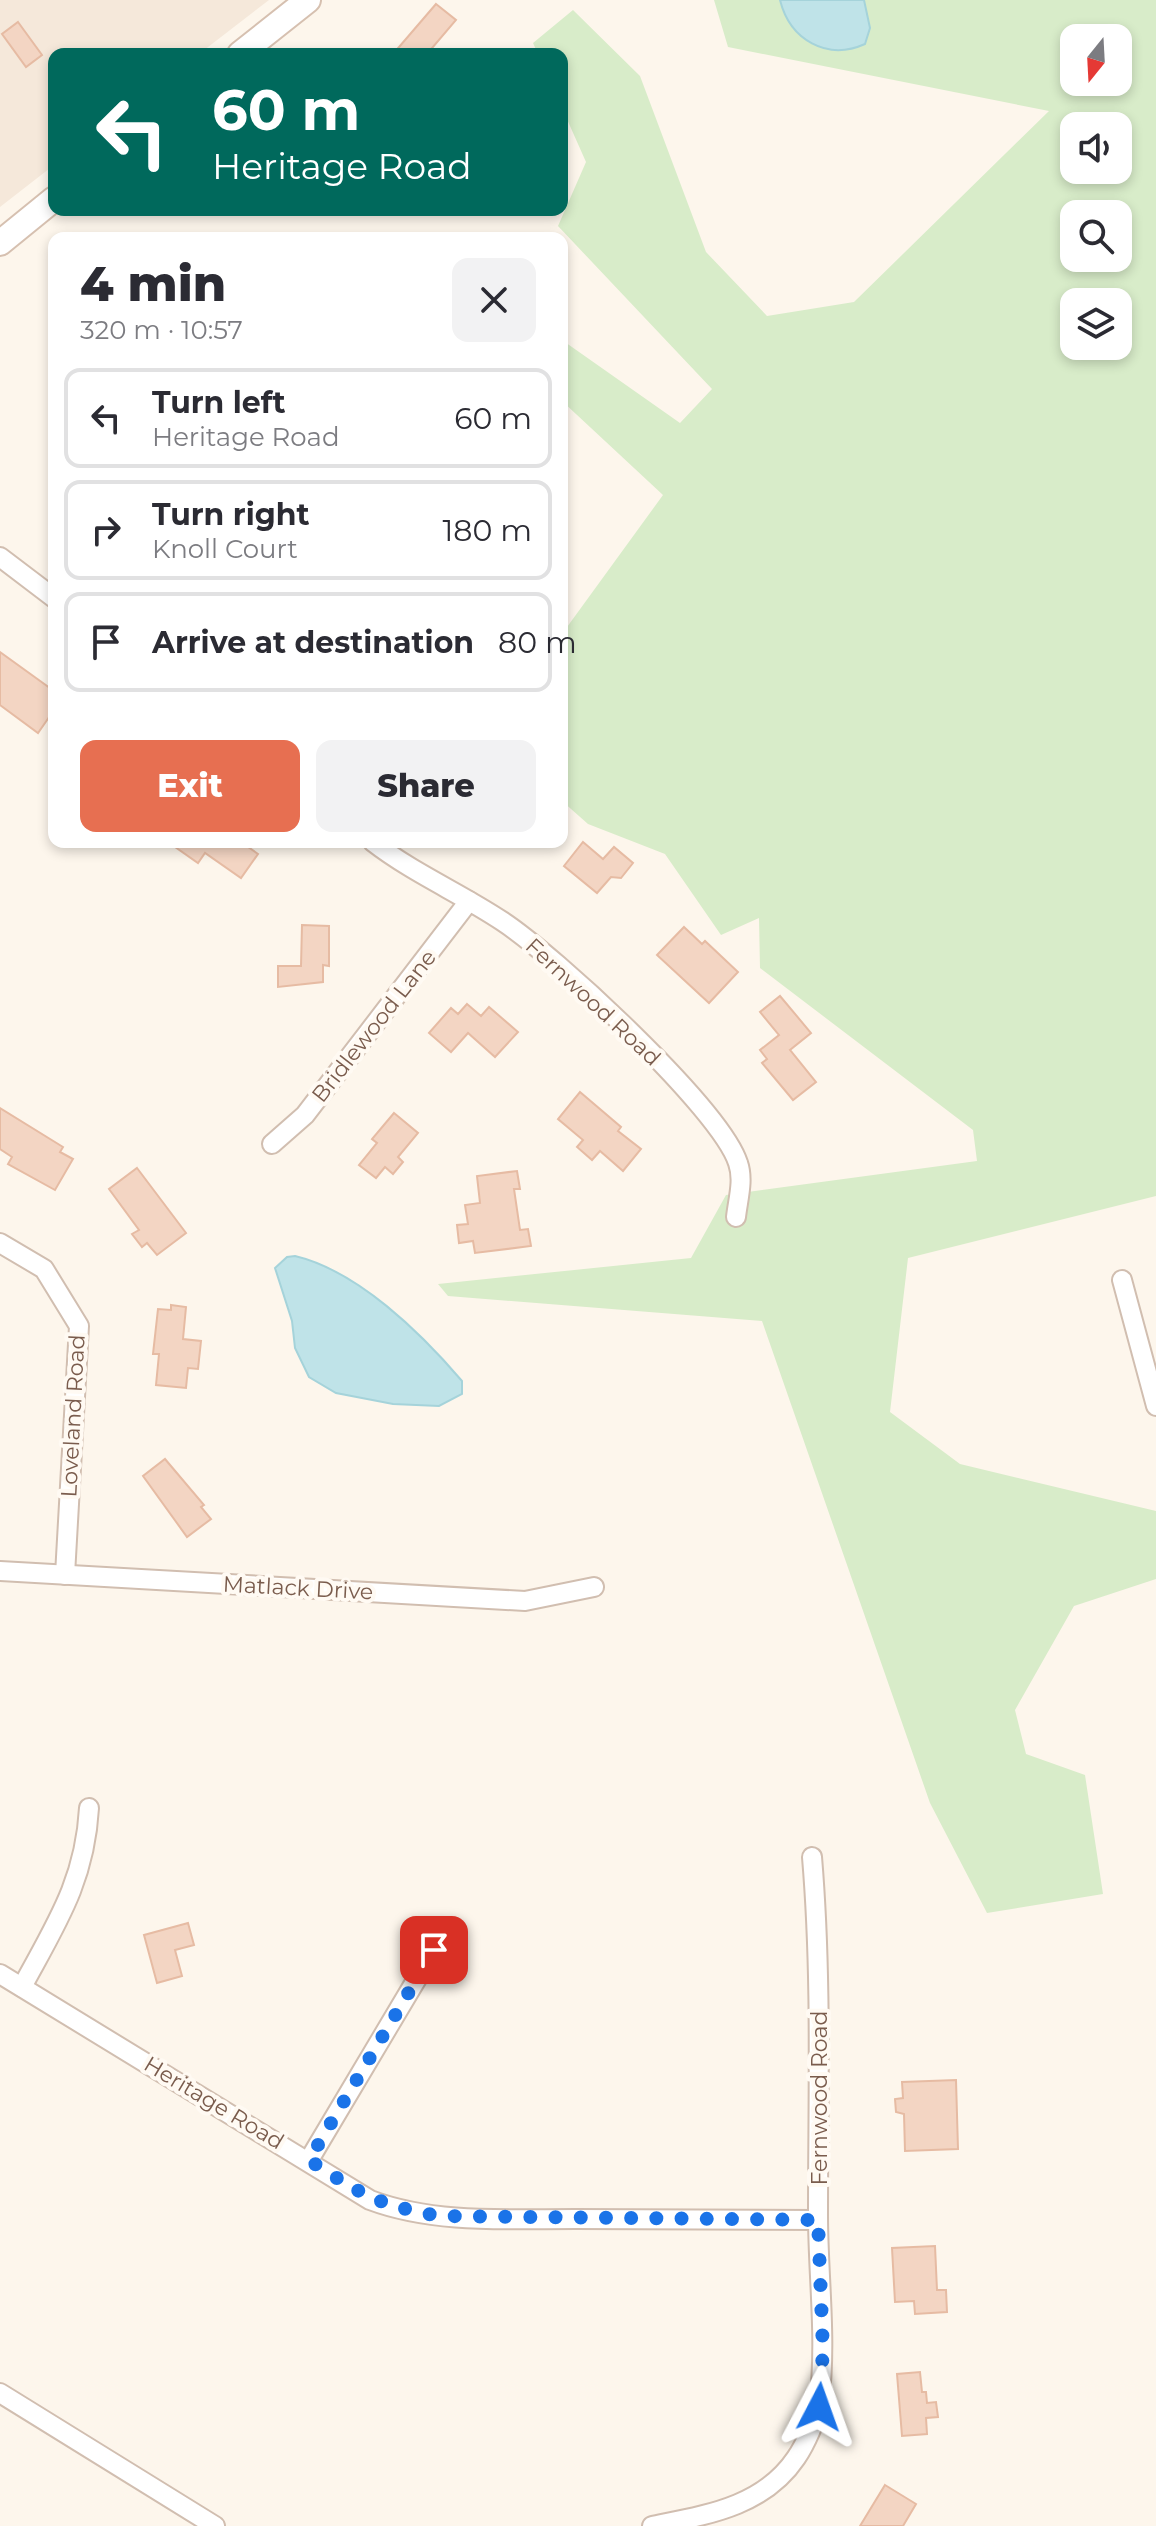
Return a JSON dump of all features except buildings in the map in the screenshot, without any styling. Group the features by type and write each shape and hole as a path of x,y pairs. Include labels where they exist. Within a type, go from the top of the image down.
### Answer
{"main road":[{"path":"248,48 308,0"},
{"path":"0,243 48,204"}],"street":[{"path":"0,557 48,593"},
{"name":"Fernwood Road","path":"383,848 504,922 557,965 658,1060 728,1140 739,1165 736,1217"},
{"name":"Bridlewood Lane","path":"272,1144 305,1115 469,901"},
{"name":"Loveland Road","path":"0,1243 44,1269 79,1326 65,1575"},
{"path":"1122,1280 1156,1406"},
{"name":"Matlack Drive","path":"0,1571 525,1601 594,1587"},
{"path":"22,1987 75,1888 87,1845 89,1808"},
{"name":"Fernwood Road","path":"652,2526 718,2513 762,2493 782,2477 798,2456 819,2407 823,2351 818,2220 819,1943 812,1857"},
{"path":"309,2160 434,1950"},
{"name":"Heritage Road","path":"0,1974 370,2200 392,2208 439,2216 818,2220"},
{"path":"0,2393 215,2526"}],"shaded area":[{"path":"0,0 269,0 207,48 48,48 48,170 0,207"}],"green space":[{"path":"714,0 1156,0 1156,1196 908,1258 890,1412 960,1464 1156,1511 1156,1579 1074,1606 1015,1710 1026,1754 1085,1775 1103,1894 987,1913 930,1803 762,1321 448,1296 438,1284 691,1258 726,1195 977,1161 973,1130 760,968 759,918 721,935 665,854 588,824 568,806 568,626 663,495 568,407 568,344 680,423 712,389 568,237 568,232 558,226 562,216 568,216 568,203 586,162 568,122 568,48 535,48 533,43 573,10 640,76 706,252 767,316 854,302 1049,111 728,47"}],"water":[{"path":"780,0 864,0 870,28 865,44 837,50 812,43 792,26"},
{"path":"295,1256 342,1275 387,1306 462,1381 462,1394 439,1406 393,1404 336,1393 309,1377 295,1348 292,1321 275,1268 287,1257"}],"route":[{"path":"434,1950 309,2160 370,2200 392,2208 439,2216 818,2220 823,2351 819,2407"}]}
